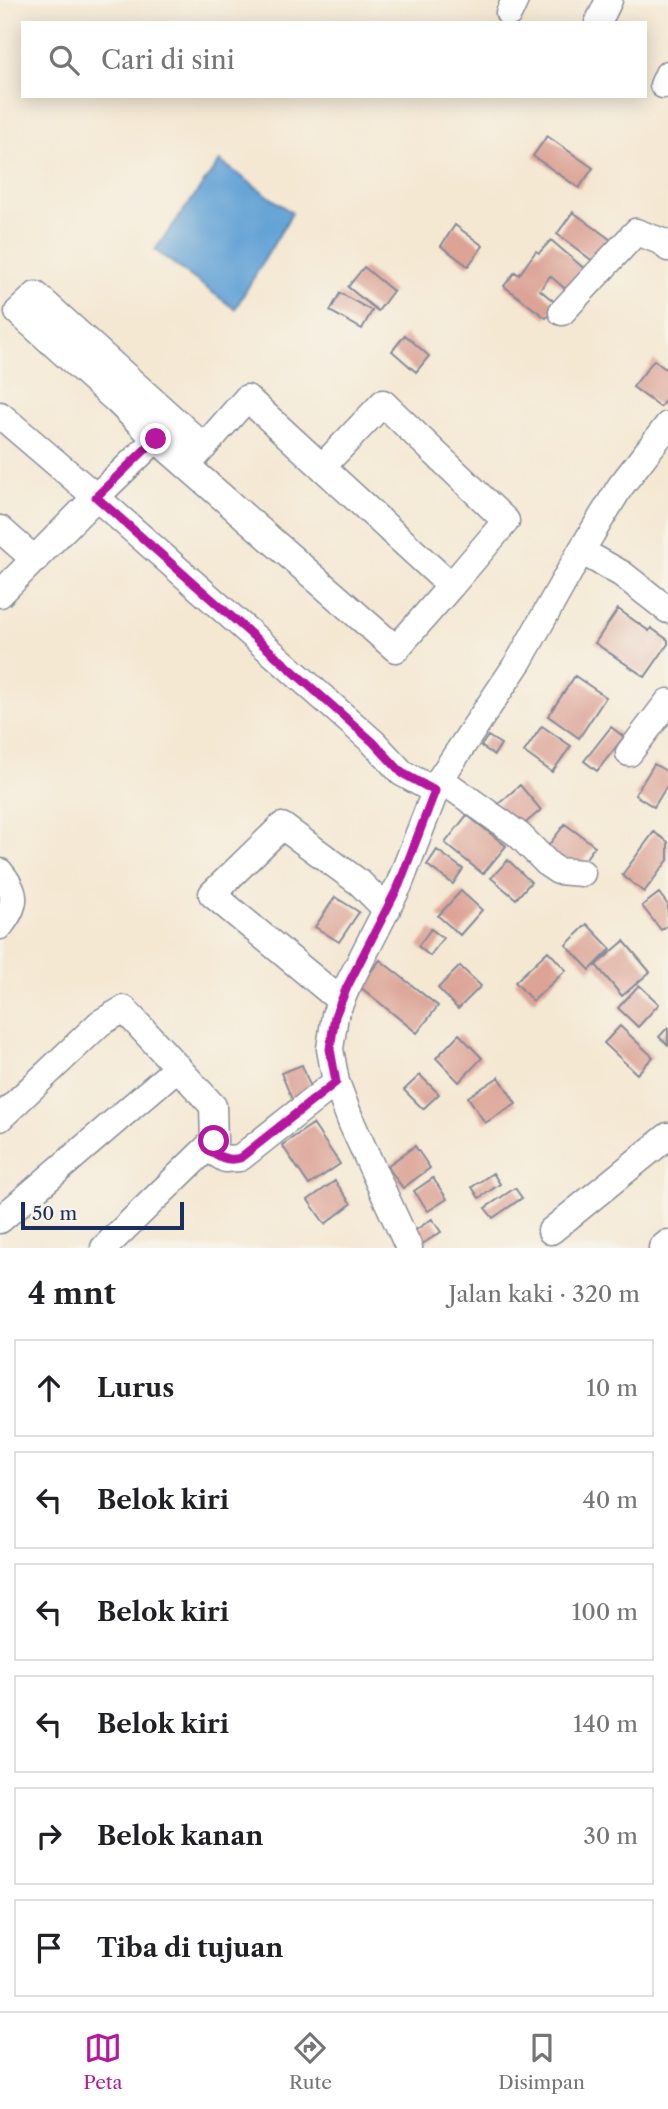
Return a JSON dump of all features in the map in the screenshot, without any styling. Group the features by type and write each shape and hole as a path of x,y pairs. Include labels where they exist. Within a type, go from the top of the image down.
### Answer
{"street":[{"path":"599,21 609,0"},
{"path":"562,312 636,232 663,242 668,248"},
{"path":"196,456 156,439 18,312 36,295 196,456 396,649 506,521 383,403 322,467"},
{"path":"196,456 247,398 451,586"},
{"path":"0,415 373,742 402,773 438,785 519,835 558,871 582,873"},
{"path":"409,1248 352,1124 336,1082 330,1049 335,1016 399,885 438,785 519,661 620,487 668,425"},
{"path":"0,594 156,439"},
{"path":"0,529 35,560"},
{"path":"581,551 622,574 668,611"},
{"path":"629,753 668,702"},
{"path":"341,1002 212,894 282,826 360,883 387,910"},
{"path":"0,872 12,886 14,901 10,913 0,926"},
{"path":"0,1118 100,1023 124,1009 213,1106 214,1141 104,1248"},
{"path":"0,1220 178,1067"},
{"path":"207,1148 225,1159 240,1158 336,1082"},
{"path":"551,1231 668,1136"},
{"path":"662,1248 668,1243"}],"water":[{"path":"220,161 292,213 235,309 155,250"}],"building":[{"path":"547,136 593,168 579,188 533,156"},
{"path":"573,212 615,243 598,265 557,234"},
{"path":"455,225 483,246 468,266 441,246"},
{"path":"551,240 587,271 569,292 550,276 540,290 557,304 546,318 504,286 515,272 519,275 536,251 539,253"},
{"path":"364,267 393,291 378,311 348,287"},
{"path":"340,293 372,311 362,329 330,311"},
{"path":"405,335 429,356 416,372 392,351"},
{"path":"654,360 668,371 668,396 660,407 633,387"},
{"path":"618,609 649,631 651,628 668,640 668,644 645,677 595,643"},
{"path":"575,676 606,697 579,738 548,716"},
{"path":"542,726 571,746 552,772 524,752"},
{"path":"611,727 624,737 597,771 584,761"},
{"path":"488,736 501,744 494,755 481,746"},
{"path":"654,764 668,772 668,784 654,807 635,795"},
{"path":"520,785 541,810 516,831 495,807"},
{"path":"467,815 506,846 483,874 445,843"},
{"path":"565,824 595,846 575,873 545,850"},
{"path":"654,832 668,842 668,860 644,892 622,875"},
{"path":"437,850 463,869 453,884 427,865"},
{"path":"508,860 531,882 516,899 491,878"},
{"path":"461,891 482,910 460,935 438,916"},
{"path":"659,893 668,905 668,925 661,930 642,906"},
{"path":"335,897 359,912 339,942 315,927"},
{"path":"587,924 611,949 590,970 566,945"},
{"path":"431,929 443,938 430,956 418,946"},
{"path":"624,941 650,972 622,996 596,965"},
{"path":"548,951 566,970 533,1001 515,982"},
{"path":"380,960 438,1006 417,1033 359,986"},
{"path":"460,966 481,986 458,1009 438,988"},
{"path":"639,985 659,1004 638,1027 618,1008"},
{"path":"620,1026 653,1057 637,1074 604,1043"},
{"path":"668,1027 668,1045 659,1037"},
{"path":"459,1034 482,1058 459,1082 436,1058"},
{"path":"302,1065 314,1096 294,1104 281,1073"},
{"path":"420,1075 439,1094 423,1109 404,1090"},
{"path":"499,1077 516,1104 485,1123 468,1097"},
{"path":"313,1124 340,1164 309,1185 282,1145"},
{"path":"415,1146 430,1168 403,1188 387,1166"},
{"path":"493,1173 500,1184 479,1198 472,1187"},
{"path":"433,1178 447,1199 428,1211 414,1191"},
{"path":"335,1181 351,1204 325,1224 308,1200"},
{"path":"515,1188 522,1198 493,1218 485,1208"},
{"path":"432,1219 441,1232 416,1248 407,1236"}],"route":[{"path":"156,439 96,497 373,742 402,773 435,791 399,885 335,1016 330,1049 336,1082 240,1158 225,1159 216,1155 207,1148 214,1141"}]}
